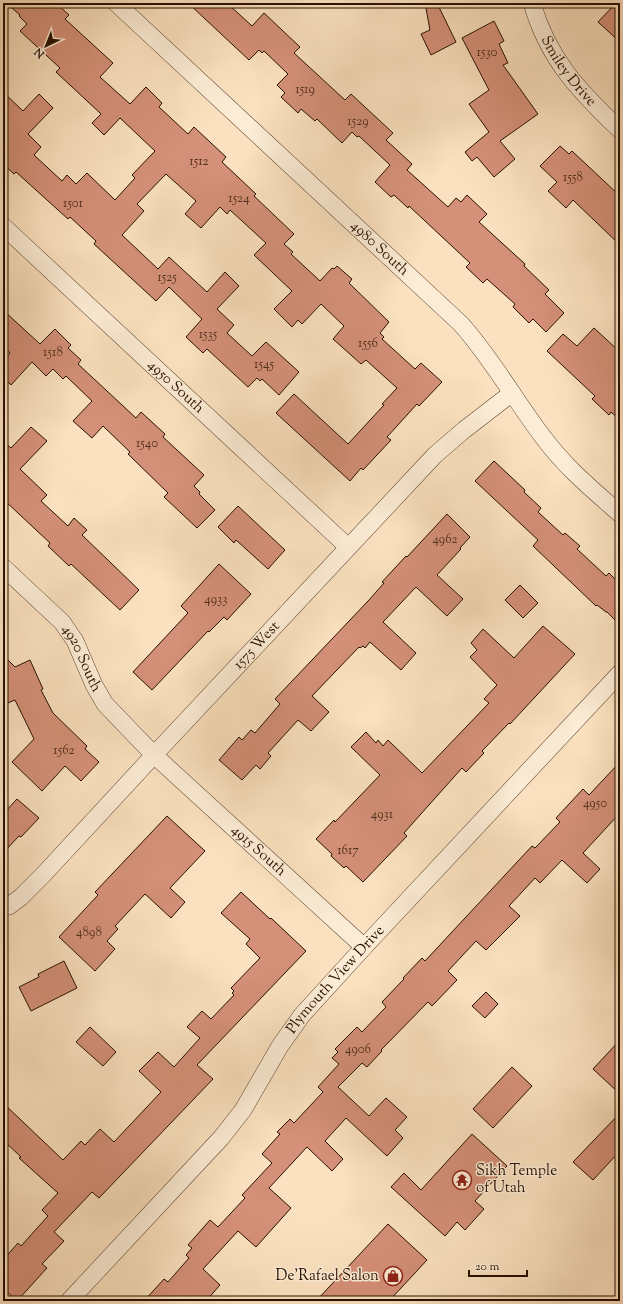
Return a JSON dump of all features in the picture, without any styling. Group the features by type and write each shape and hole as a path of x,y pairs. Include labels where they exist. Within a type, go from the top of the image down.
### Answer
{"street":[{"name":"4980 South","path":"116,3 446,310 486,353 543,438 583,481 620,514"},
{"name":"Smiley Drive","path":"532,3 541,29 552,52 565,72 589,101 620,130"},
{"name":"4950 South","path":"3,226 348,547"},
{"name":"1575 West","path":"6,904 21,897 43,876 154,755 435,455 464,430 512,393"},
{"name":"4920 South","path":"3,567 62,622 75,641 94,685 105,704 154,755"},
{"name":"Plymouth View Drive","path":"69,1301 221,1138 250,1099 280,1046 302,1015 620,673"},
{"name":"4915 South","path":"154,755 364,947"}],"building":[{"path":"6,3 56,3 69,15 65,19 113,63 100,77 130,104 146,87 162,103 159,107 188,134 194,127 226,157 222,162 256,194 254,196 294,234 284,244 293,252 291,254 320,281 332,268 334,269 337,266 352,279 349,283 389,322 380,333 384,337 382,339 415,369 421,363 442,382 419,406 417,404 387,437 391,440 363,470 361,468 350,481 276,413 294,394 348,444 384,405 382,404 397,388 366,360 361,364 333,339 344,326 321,304 302,324 298,320 292,327 274,309 292,291 254,255 266,243 230,210 227,214 220,207 201,228 185,214 196,201 166,174 137,204 144,211 122,235 158,269 169,257 207,292 225,272 239,286 217,309 234,325 227,333 252,356 266,342 299,372 279,395 262,379 260,381 257,378 248,387 207,349 203,353 186,337 202,319 169,287 156,301 94,244 96,241 70,217 68,219 16,172 14,174 3,164 3,92 23,111 39,94 53,108 28,134 41,147 34,155 62,181 67,175 76,184 87,173 115,200 135,178 132,175 155,151 120,118 104,135 92,123 101,114 56,72 60,68 20,31 27,24 19,16 20,15"},
{"path":"188,3 227,3 252,26 264,13 300,47 294,53 345,100 351,94 393,133 386,140 412,164 407,170 448,207 456,198 461,202 467,195 487,214 479,222 525,264 524,266 549,290 545,294 564,313 546,332 533,319 529,323 513,307 515,304 487,279 483,283 466,267 470,263 409,206 408,208 394,195 391,197 375,182 390,165 359,136 357,137 352,132 342,143 317,119 315,121 301,109 298,113 281,97 285,93 277,85 288,74 264,51 262,53 259,50 249,60"},
{"path":"425,3 437,3 456,42 431,55 421,34 430,30"},
{"path":"616,3 620,3 620,42 598,22"},
{"path":"494,21 504,41 499,44 508,63 503,65 538,114 500,141 515,159 494,177 477,157 472,161 465,152 489,132 469,104 489,90 462,38"},
{"path":"560,146 569,154 572,151 620,196 620,245 573,200 566,208 548,191 557,182 540,166"},
{"path":"3,310 40,344 55,329 71,345 68,348 81,360 78,364 136,418 141,412 165,434 163,437 204,475 194,486 200,492 199,494 215,510 197,528 164,497 168,493 128,454 130,452 103,426 92,438 73,421 92,401 66,376 63,379 53,369 46,376 32,362 11,385 3,377 3,361 10,353 3,347"},
{"path":"594,328 620,352 620,420 611,412 609,415 592,399 595,396 547,351 563,334 577,346"},
{"path":"31,427 47,441 20,469 47,495 41,501 68,526 74,518 87,530 82,535 139,590 120,610 71,564 69,566 48,546 50,543 3,499 3,441 11,448"},
{"path":"494,461 525,490 524,492 541,508 538,512 563,535 565,533 580,546 577,549 606,576 609,573 620,584 620,625 607,612 597,605 596,606 533,546 538,540 475,481"},
{"path":"238,506 285,550 268,569 236,540 234,543 218,527"},
{"path":"447,514 470,537 437,575 463,599 447,616 416,587 383,622 416,653 401,670 370,642 365,648 363,646 360,648 359,647 312,696 329,712 311,731 298,720 268,753 271,756 260,769 256,765 242,780 219,760 239,737 242,740 251,730 255,733 280,704 275,699 369,600 384,583 382,582"},
{"path":"219,564 251,594 227,620 224,617 209,632 208,631 152,690 133,672 188,613 181,606"},
{"path":"520,585 538,603 523,618 505,600"},
{"path":"543,626 575,654 510,724 509,723 482,751 484,753 466,772 462,768 404,833 407,836 363,882 346,866 344,868 316,839 334,820 335,822 380,775 351,747 366,732 376,743 378,740 383,746 388,740 422,773 489,703 484,699 497,685 470,657 477,650 471,643 483,629 514,658"},
{"path":"3,655 15,667 30,660 43,689 41,690 53,713 87,746 85,749 99,762 81,781 65,766 42,791 12,762 34,739 15,700 3,705"},
{"path":"620,762 620,813 583,853 600,869 587,883 562,860 540,883 535,878 509,906 520,916 486,950 476,941 448,971 457,980 432,1006 428,1002 381,1050 382,1051 367,1067 362,1063 338,1087 369,1116 386,1098 407,1117 395,1130 403,1138 387,1156 346,1118 325,1141 343,1159 332,1171 307,1147 269,1188 291,1208 256,1247 238,1231 203,1269 220,1285 206,1301 144,1301 164,1279 168,1282 189,1258 186,1255 192,1248 188,1245 210,1220 218,1227 245,1198 242,1195 272,1163 262,1154 280,1134 277,1132 290,1119 294,1123 323,1092 318,1087 339,1064 332,1058 338,1052 335,1049 357,1027 362,1032 386,1007 382,1002 404,979 403,978 422,958 425,961 532,846 535,848 560,822 556,818 583,789 589,795"},
{"path":"17,799 39,818 3,853 3,814"},
{"path":"167,816 205,851 170,888 185,902 171,918 145,894 115,926 118,929 107,941 115,949 95,971 59,937 98,895 95,892"},
{"path":"241,892 306,951 197,1065 213,1079 99,1198 92,1192 54,1232 64,1241 42,1264 47,1268 17,1301 3,1288 3,1260 18,1243 21,1246 48,1216 42,1210 58,1193 19,1158 21,1157 3,1140 3,1103 63,1160 81,1141 85,1145 100,1129 114,1142 161,1092 139,1071 158,1052 174,1067 200,1038 187,1027 202,1011 211,1019 234,995 232,993 234,991 231,988 260,958 246,944 250,939 221,913"},
{"path":"64,961 77,988 31,1011 19,987 39,977 38,974"},
{"path":"486,992 498,1004 485,1018 472,1006"},
{"path":"90,1027 116,1052 103,1066 76,1042"},
{"path":"620,1040 620,1094 593,1069"},
{"path":"512,1067 532,1086 493,1128 473,1109"},
{"path":"620,1113 620,1151 593,1180 573,1162"},
{"name":"Sikh Temple of Utah","path":"472,1134 507,1166 475,1201 484,1209 465,1230 457,1222 445,1236 391,1187 404,1173 421,1190"},
{"path":"388,1224 427,1260 389,1301 316,1301"}],"place":[{"name":"Sikh Temple of Utah","path":"462,1180"},
{"name":"De'Rafael Salon","path":"393,1276"}]}
